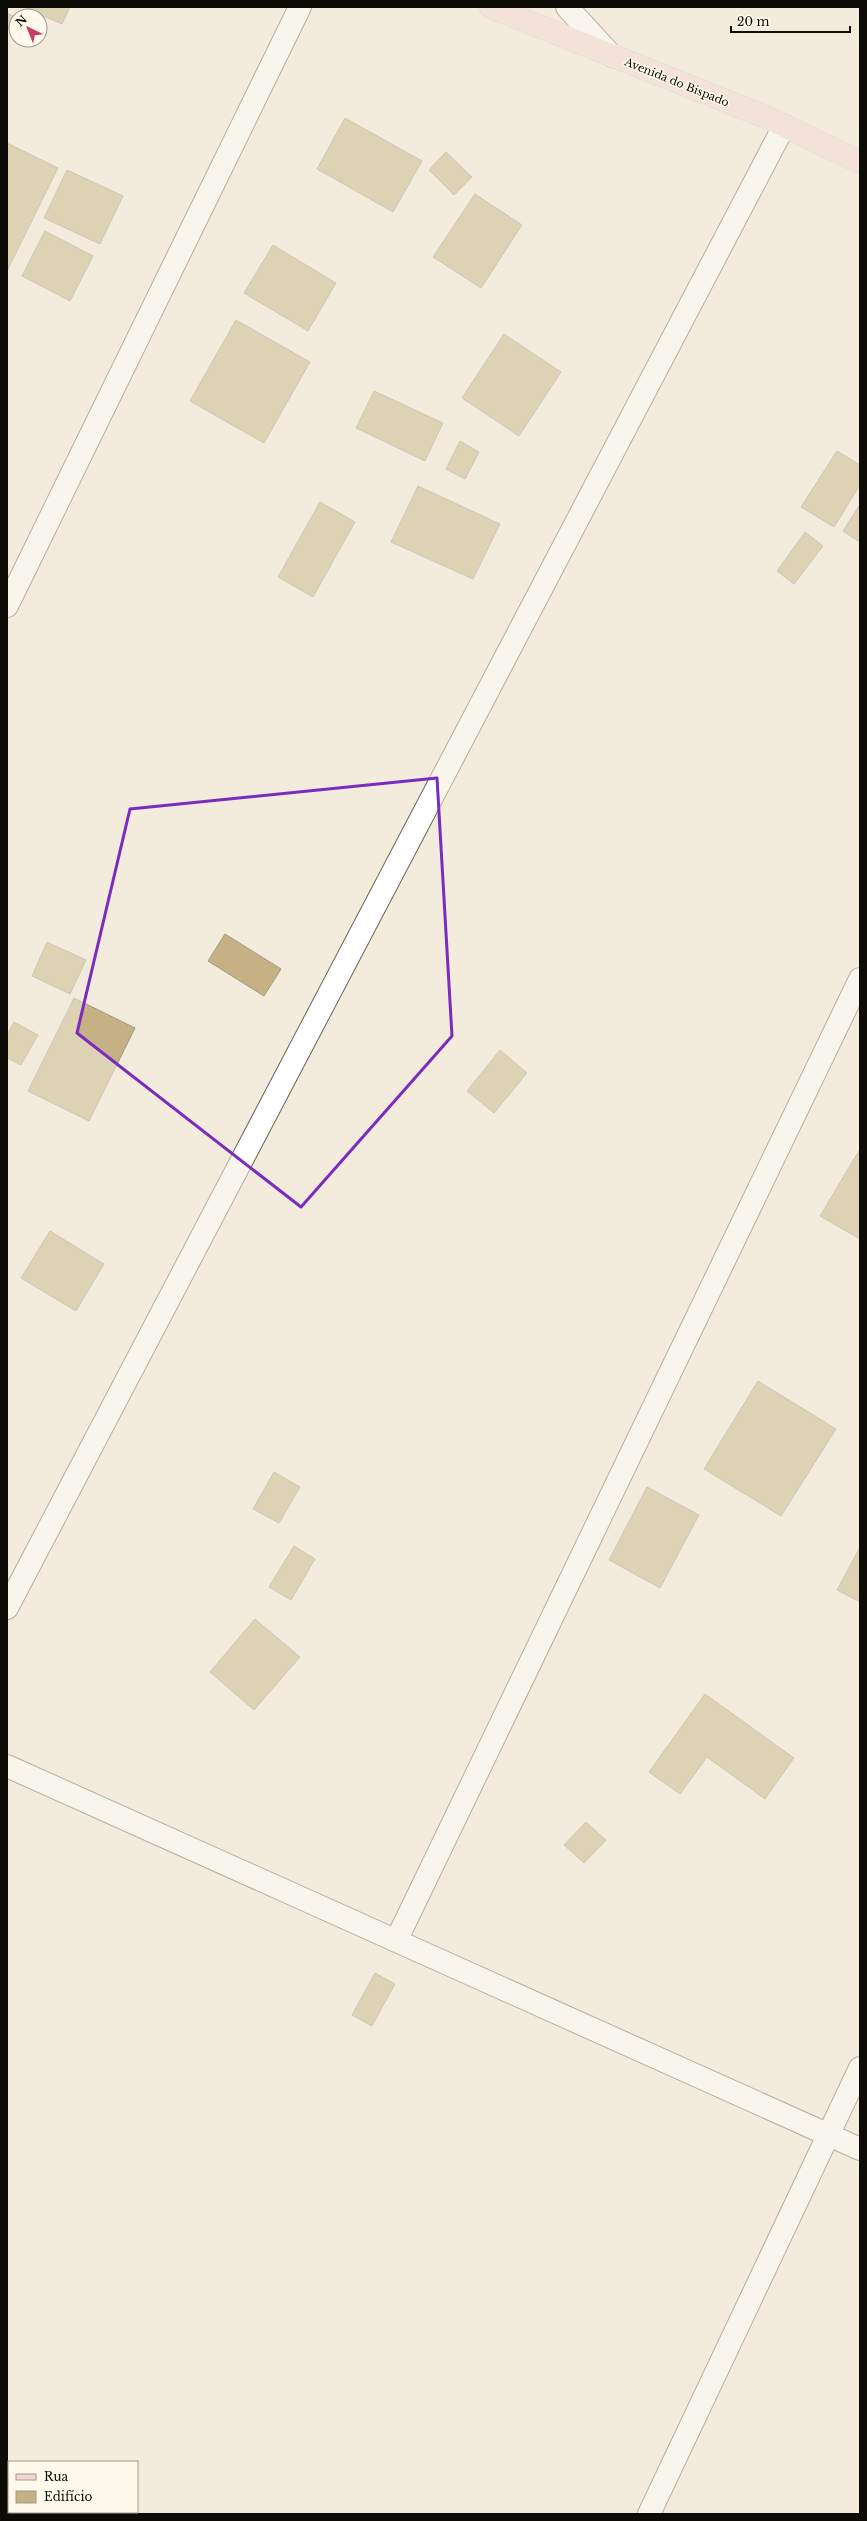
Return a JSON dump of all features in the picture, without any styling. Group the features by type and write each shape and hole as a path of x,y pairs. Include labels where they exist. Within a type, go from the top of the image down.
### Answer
{"main road":[{"name":"Avenida do Bispado","path":"491,7 784,126 860,162"}],"street":[{"path":"7,606 300,7"},
{"path":"567,7 612,56"},
{"path":"7,1608 784,126"},
{"path":"396,1941 860,979"},
{"path":"7,1766 860,2149"},
{"path":"648,2514 860,2068"}],"highlighted area":[{"path":"437,778 452,1036 301,1207 77,1033 130,809"}],"building":[{"path":"70,7 62,24 48,18 48,8 28,8"},
{"path":"7,13 8,29 7,31"},
{"path":"345,118 422,161 393,212 317,169"},
{"path":"7,143 58,168 7,271"},
{"path":"446,152 472,177 454,195 429,170"},
{"path":"67,170 123,196 100,244 44,218"},
{"path":"475,194 522,225 481,288 433,257"},
{"path":"45,231 93,256 70,301 22,276"},
{"path":"273,245 336,283 308,331 244,293"},
{"path":"236,320 310,362 264,443 190,401"},
{"path":"504,334 561,372 519,436 462,398"},
{"path":"374,391 443,423 425,461 356,428"},
{"path":"460,441 479,452 465,479 446,469"},
{"path":"837,451 860,465 860,485 834,527 801,507"},
{"path":"418,486 500,524 473,579 391,542"},
{"path":"320,502 355,522 313,597 278,577"},
{"path":"860,506 860,542 843,531"},
{"path":"805,532 823,546 794,584 777,571"},
{"path":"225,934 281,969 264,996 208,961"},
{"path":"47,942 86,960 70,994 32,976"},
{"path":"74,998 135,1028 89,1121 28,1091"},
{"path":"14,1022 38,1035 21,1065 7,1058 7,1035"},
{"path":"500,1050 527,1073 494,1113 467,1091"},
{"path":"860,1149 860,1239 820,1216"},
{"path":"50,1231 104,1264 76,1311 21,1278"},
{"path":"758,1381 836,1429 781,1516 704,1469"},
{"path":"274,1472 300,1487 279,1523 253,1509"},
{"path":"647,1487 699,1515 660,1588 609,1560"},
{"path":"294,1546 315,1559 291,1600 269,1587"},
{"path":"860,1549 860,1602 837,1590"},
{"path":"255,1619 300,1657 254,1710 210,1672"},
{"path":"705,1694 794,1758 765,1799 707,1757 680,1794 649,1772"},
{"path":"586,1822 606,1840 584,1863 564,1845"},
{"path":"375,1973 395,1984 372,2026 352,2015"}]}
